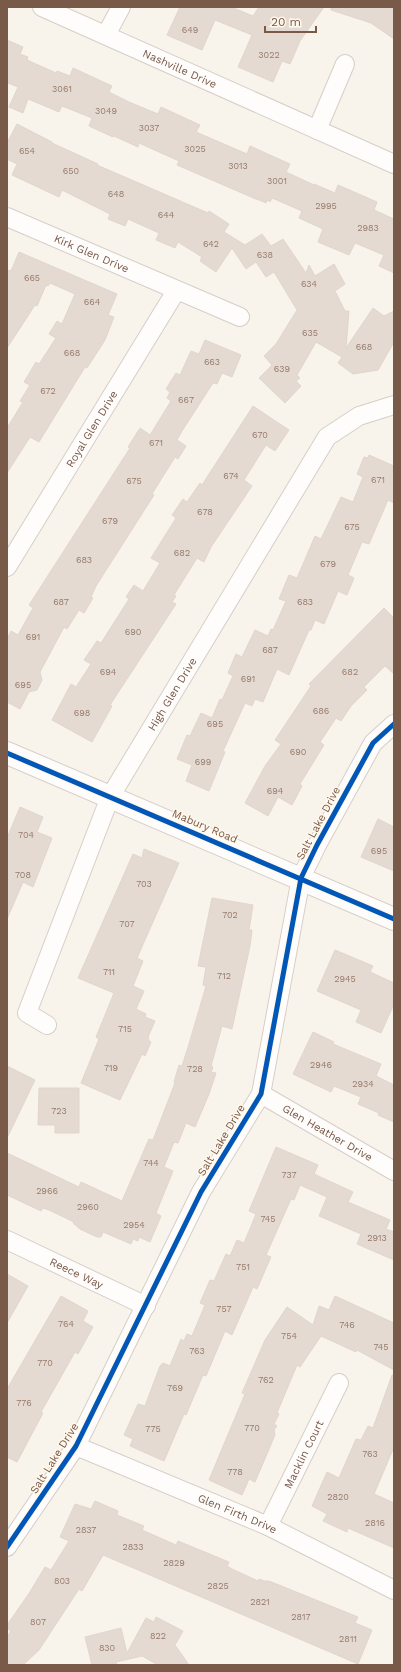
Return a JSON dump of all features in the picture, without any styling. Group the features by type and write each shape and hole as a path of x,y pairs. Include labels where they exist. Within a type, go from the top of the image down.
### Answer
{"main road":[{"name":"Mabury Road","path":"7,753 394,919"}],"street":[{"name":"Nashville Drive","path":"42,7 394,164"},
{"path":"106,35 121,7"},
{"path":"317,130 345,64"},
{"name":"Kirk Glen Drive","path":"7,217 176,291 240,317"},
{"name":"Royal Glen Drive","path":"7,566 176,291"},
{"name":"High Glen Drive","path":"47,1025 27,1013 110,797 327,438 359,416 394,405"},
{"name":"Salt Lake Drive","path":"7,1547 76,1446 201,1192 261,1094 301,878 317,845 373,743 394,724"},
{"name":"Glen Heather Drive","path":"261,1094 394,1171"},
{"name":"Reece Way","path":"7,1240 146,1306"},
{"name":"Macklin Court","path":"268,1526 339,1383"},
{"name":"Glen Firth Drive","path":"76,1446 268,1526 394,1590"}],"building":[{"path":"180,7 231,7 253,16 259,7 324,7 300,41 290,64 282,61 273,82 238,67 252,35 215,20 202,50 167,35"},
{"path":"331,7 394,7 394,39 371,23 331,10"},
{"path":"7,40 23,47 20,54 28,57 27,60 56,73 57,71 70,76 73,68 112,86 109,92 129,102 158,114 161,107 200,125 196,132 247,154 250,146 290,164 286,172 314,185 335,193 338,185 377,202 374,210 394,219 394,273 379,266 384,255 355,243 349,255 318,242 323,229 299,218 302,211 272,198 270,202 268,200 266,203 257,199 258,200 177,165 179,161 139,143 138,147 114,136 113,137 89,126 92,118 62,106 59,112 28,99 23,113 9,107 18,87 8,83 7,85"},
{"path":"17,124 52,143 98,164 97,165 208,213 209,211 229,224 224,232 245,245 262,234 271,246 283,239 306,273 309,265 315,276 334,264 345,284 335,291 345,311 349,311 346,348 373,308 384,316 394,311 394,342 378,370 353,374 338,363 342,357 316,342 297,375 300,378 296,381 301,386 285,403 259,378 272,365 264,356 276,344 297,310 274,272 266,277 256,262 246,269 232,248 216,272 200,261 202,257 178,242 175,248 156,240 159,233 128,219 125,226 108,219 110,214 62,190 59,197 12,175 17,164 7,159 7,143"},
{"path":"19,252 117,294 108,315 114,317 105,340 87,368 85,367 39,442 30,437 7,473 7,428 23,402 20,401 30,385 24,382 36,362 39,364 56,338 49,334 57,321 62,324 75,294 50,283 48,286 46,285 37,306 35,305 7,348 7,270 11,271"},
{"path":"205,340 241,355 232,377 222,373 217,384 213,383 182,431 177,440 186,446 178,459 175,457 152,494 154,495 96,586 91,597 93,598 84,613 79,610 67,629 64,627 40,672 42,680 37,690 29,692 20,709 7,702 7,639 11,631 18,635 33,608 29,605 130,448 128,447 140,428 150,435 171,401 167,398 170,392 166,389 176,373 180,375 191,351 199,354"},
{"path":"253,406 289,430 275,451 266,445 244,480 252,486 211,547 204,562 197,558 174,595 176,596 172,602 176,604 110,705 112,706 92,742 52,720 71,684 76,687 91,664 84,660 97,641 101,643 129,599 126,597 134,585 143,591 160,563 151,558 176,518 172,515 183,499 187,502 200,483 202,485"},
{"path":"369,455 394,466 394,503 388,500 369,544 362,542 348,575 354,578 347,595 338,591 324,624 315,620 289,675 277,669 263,702 255,699 252,706 245,703 223,751 225,752 209,791 186,781 192,765 177,759 187,735 190,736 201,713 212,718 220,699 222,700 233,676 228,673 236,654 242,657 255,630 268,636 271,629 273,630 286,601 279,599 289,575 297,578 315,536 321,539 341,497 353,502 363,477 357,474 364,457 368,458"},
{"path":"384,608 394,618 394,674 385,666 364,687 367,690 351,706 341,721 336,718 320,742 324,745 300,784 302,786 292,805 278,797 268,816 245,803 265,766 281,744 275,740 311,686 309,684"},
{"path":"20,807 43,817 37,832 52,838 33,887 23,882 7,919 7,838"},
{"path":"378,819 394,827 394,871 361,857"},
{"path":"144,849 179,863 137,958 143,961 133,986 144,991 136,1009 146,1014 145,1017 155,1021 148,1037 148,1040 151,1042 145,1056 142,1054 120,1100 81,1083 99,1039 96,1037 114,993 78,978 133,854 142,858"},
{"path":"212,898 253,905 249,930 252,930 250,946 232,1029 222,1026 211,1066 213,1067 211,1072 216,1073 209,1094 195,1127 186,1123 178,1143 174,1142 164,1167 173,1171 156,1213 161,1216 150,1242 139,1237 138,1241 133,1239 131,1244 103,1232 101,1237 97,1237 80,1229 73,1223 74,1222 49,1210 43,1208 41,1211 7,1195 7,1153 79,1187 81,1182 122,1201 149,1139 153,1140 175,1083 179,1065 182,1066 189,1044 206,986 203,985 206,967 198,966"},
{"path":"335,950 373,966 370,972 394,983 394,1004 381,1033 356,1022 361,1010 317,991"},
{"path":"313,1032 334,1042 333,1044 381,1064 376,1076 394,1085 394,1122 378,1115 379,1113 358,1104 361,1097 334,1086 331,1092 293,1074"},
{"path":"7,1066 35,1080 7,1138"},
{"path":"39,1088 79,1088 79,1133 55,1133 55,1125 38,1125"},
{"path":"276,1147 318,1165 314,1174 353,1192 348,1202 390,1220 386,1229 394,1232 394,1260 357,1244 361,1234 319,1216 327,1197 300,1185 294,1200 291,1199 266,1255 271,1257 257,1289 253,1287 232,1335 225,1331 206,1376 203,1375 164,1461 130,1446 133,1439 124,1435 138,1404 145,1406 160,1366 163,1363 170,1366 181,1339 184,1341 187,1334 192,1336 205,1305 200,1303 210,1280 214,1281 226,1254 230,1256 237,1240 244,1243 256,1214 249,1211"},
{"path":"7,1274 28,1286 7,1323"},
{"path":"61,1296 88,1311 83,1321 93,1327 78,1354 75,1352 41,1412 43,1413 17,1462 7,1457 7,1389"},
{"path":"335,1296 394,1323 394,1370 357,1350 356,1352 321,1336 300,1367 297,1365 277,1413 279,1414 274,1424 277,1426 274,1430 275,1435 255,1482 249,1479 242,1495 209,1480 245,1394 242,1393 265,1340 287,1307 313,1325 319,1306 329,1310"},
{"path":"392,1375 394,1376 394,1447 374,1494 394,1503 394,1548 348,1528 347,1532 323,1521 327,1514 312,1506 327,1472 339,1478 356,1439 361,1440 368,1426 373,1428"},
{"path":"95,1501 118,1511 117,1515 144,1526 142,1530 176,1545 178,1541 229,1562 227,1566 258,1581 259,1579 269,1581 358,1617 355,1623 372,1630 358,1664 103,1555 82,1591 79,1589 39,1650 23,1665 7,1665 7,1637 11,1631 7,1628 7,1625 45,1567 51,1570 69,1541 60,1537 75,1504 91,1509"},
{"path":"156,1617 183,1631 175,1645 189,1665 158,1665 142,1656 116,1662 117,1665 92,1665 85,1637 121,1628 127,1653 146,1618 154,1622"}],"cycle path":[{"path":"7,1547 76,1446 201,1192 261,1094 301,878 317,845 373,743 394,724"},
{"path":"7,753 394,919"}]}
